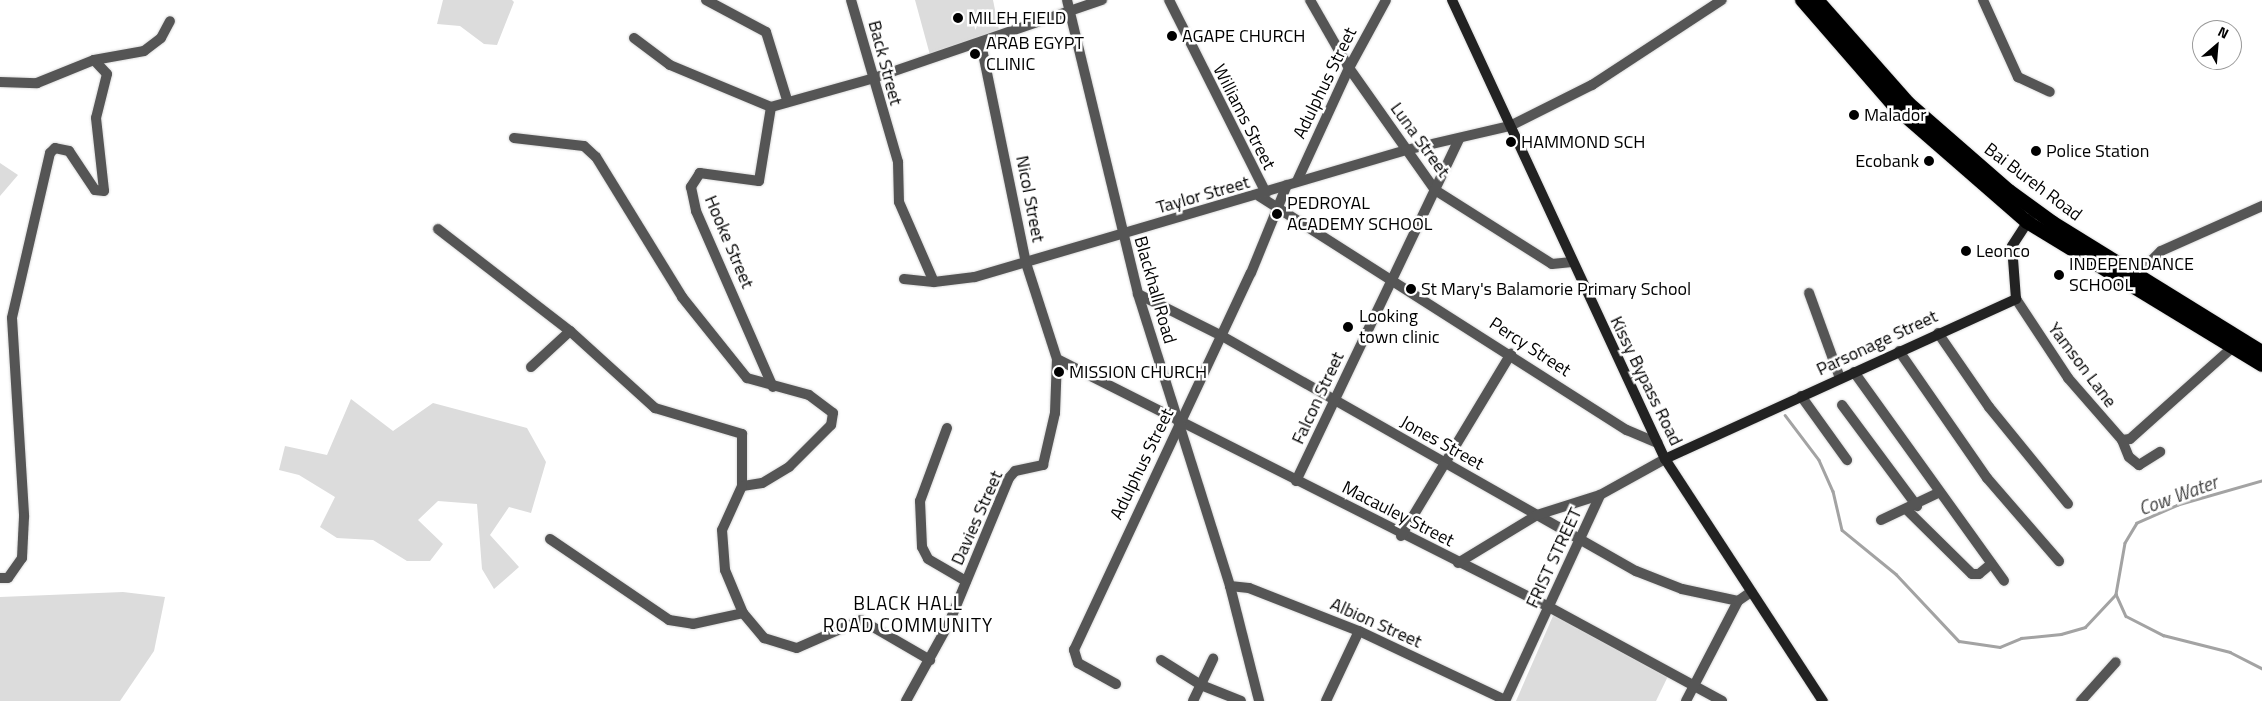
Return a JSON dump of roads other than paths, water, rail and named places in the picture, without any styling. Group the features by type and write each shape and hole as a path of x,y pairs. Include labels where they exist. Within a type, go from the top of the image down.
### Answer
{"highway":[{"path":"1802,0 1894,106 2031,216"},
{"name":"Bai Bureh Road","path":"1817,0 1908,103 2031,216 2132,280 2262,352"},
{"path":"2132,280 2262,365"}],"main road":[{"name":"Kissy Bypass Road","path":"1452,0 1665,459 1818,698"},
{"path":"2016,299 2012,246 2031,216"},
{"name":"Parsonage Street","path":"1665,459 2016,299"}],"street":[{"path":"706,0 766,32 787,100"},
{"name":"Back Street","path":"851,0 898,162 899,202 934,282"},
{"name":"Blackhall Road","path":"1067,0 1138,294 1181,422 1230,586 1259,701"},
{"path":"634,38 670,65 771,107 787,100 874,78 981,43 1102,0"},
{"name":"Williams Street","path":"1169,0 1262,194"},
{"name":"Luna Street","path":"1310,0 1348,68 1435,190 1552,264 1572,262"},
{"name":"Adulphus Street","path":"1116,684 1078,663 1074,650 1222,336 1278,208 1348,68 1386,0"},
{"name":"Taylor Street","path":"904,279 934,282 1026,263 1406,150 1510,126 1592,85 1722,0"},
{"path":"1984,0 2018,77 2050,92"},
{"path":"0,82 37,83 94,60 144,51 161,38 170,22"},
{"name":"Nicol Street","path":"981,43 1026,263 1057,359"},
{"path":"0,578 8,578 22,558 24,517 12,318 50,153 56,148 69,151 95,190 104,191 96,118 107,74 94,60"},
{"name":"Hooke Street","path":"771,107 759,181 700,173 690,187 696,211 773,387"},
{"path":"514,138 575,142 596,157 715,343 751,382 809,395 835,419 789,467 762,483 742,486"},
{"name":"Falcon Street","path":"1296,481 1459,139"},
{"name":"Percy Street","path":"1262,194 1278,208 1391,281 1511,354 1626,430 1657,443"},
{"path":"2132,280 2161,251 2262,206"},
{"path":"438,229 570,330 655,408 740,430 742,486 722,530 725,570 742,612 764,638 797,648 850,621 872,625 930,660"},
{"path":"1809,293 1840,378"},
{"name":"Jones Street","path":"1138,294 1222,336 1334,402 1651,578 1738,601"},
{"name":"Yamson Lane","path":"2016,299 2068,378 2126,439 2129,457 2139,465 2160,452"},
{"path":"531,367 570,330"},
{"path":"1938,333 1989,407 2068,504"},
{"path":"2126,439 2233,347"},
{"path":"1899,351 1988,478 2059,561"},
{"path":"1401,536 1442,461 1511,354"},
{"name":"Macauley Street","path":"1057,359 1401,536 1549,607 1722,701"},
{"name":"Davies Street","path":"903,700 930,660 966,582 1010,478 1015,471 1039,468 1047,456 1056,413 1057,359"},
{"path":"1854,372 1938,494 2004,581"},
{"path":"1801,396 1847,460"},
{"path":"1842,405 1912,508 1972,574 1979,574 1991,564"},
{"path":"947,428 920,501 922,547 928,560 966,582"},
{"name":"FRIST STREET","path":"1505,700 1600,495 1665,459"},
{"path":"1881,520 1912,508 1938,494"},
{"path":"1458,563 1537,515 1600,495"},
{"path":"550,539 669,620 693,624 742,612"},
{"name":"Albion Street","path":"1230,586 1249,588 1359,631 1505,700"},
{"path":"1686,701 1738,601 1751,592"},
{"path":"1326,701 1359,631"},
{"path":"1193,701 1213,659"},
{"path":"1161,660 1201,684 1241,701"},
{"path":"2081,701 2116,662"}],"waterway":[{"path":"1785,415 1819,460 1833,491 1842,530 1896,574 1959,641 2000,647 2021,638 2061,634 2085,627 2116,594"},
{"name":"Cow Water","path":"2262,481 2178,505 2137,523 2125,543 2116,594 2126,616 2163,635 2230,652 2262,668"}],"place":[{"name":"MILEH FIELD","path":"958,18"},
{"name":"AGAPE CHURCH","path":"1172,36"},
{"name":"ARAB EGYPT CLINIC","path":"975,54"},
{"name":"Malador","path":"1854,115"},
{"name":"HAMMOND SCH","path":"1511,142"},
{"name":"Police Station","path":"2036,151"},
{"name":"Ecobank","path":"1929,161"},
{"name":"PEDROYAL ACADEMY SCHOOL","path":"1277,214"},
{"name":"Leonco","path":"1966,251"},
{"name":"INDEPENDANCE SCHOOL","path":"2059,275"},
{"name":"St Mary's Balamorie Primary School","path":"1411,289"},
{"name":"Looking town clinic","path":"1348,327"},
{"name":"MISSION CHURCH","path":"1059,372"}],"district":[{"name":"BLACK HALL ROAD COMMUNITY","path":"908,614"}]}
